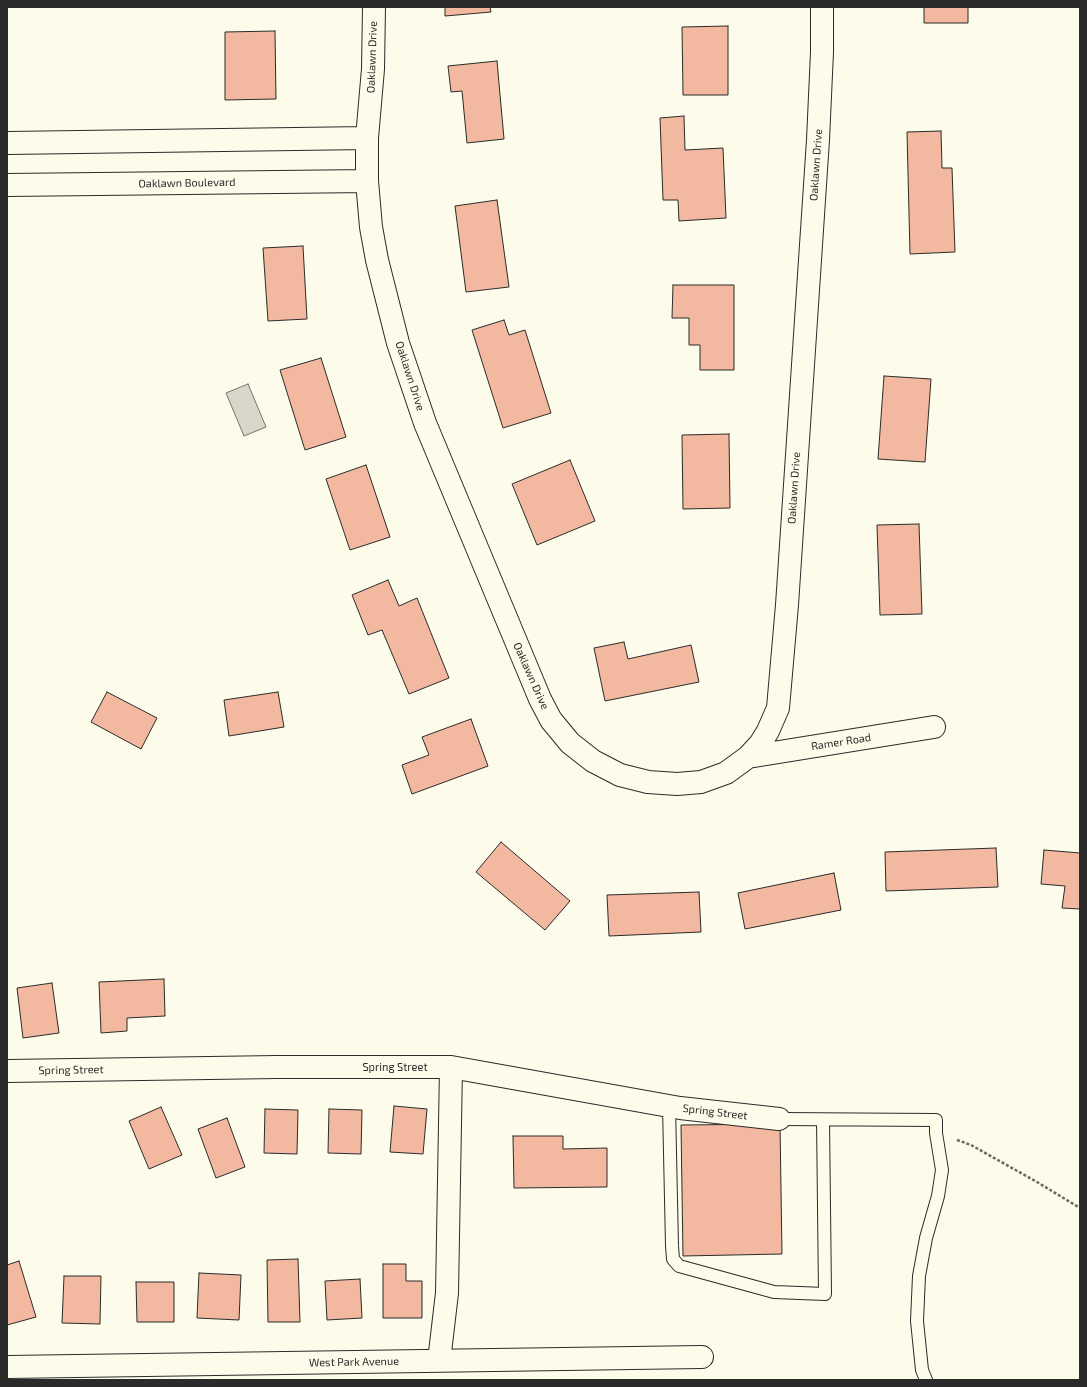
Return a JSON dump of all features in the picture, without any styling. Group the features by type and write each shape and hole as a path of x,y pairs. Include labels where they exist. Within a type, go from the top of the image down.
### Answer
{"street":[{"name":"Oaklawn Drive","path":"374,7 373,69 367,138 367,181 371,227 377,260 398,343 425,423 540,698 551,720 570,743 593,761 620,775 648,782 677,784 701,782 726,773 748,757 760,744 768,731 778,708 787,598 818,140 822,52 822,7"},
{"path":"7,143 367,138"},
{"name":"Oaklawn Boulevard","path":"7,185 367,181"},
{"name":"Ramer Road","path":"748,757 934,727"},
{"name":"Spring Street","path":"7,1071 277,1066 451,1067 669,1106 779,1119"},
{"path":"439,1361 447,1293 451,1067"},
{"name":"West Park Avenue","path":"7,1367 702,1357"}],"lane":[{"path":"669,1106 673,1259 679,1266 774,1292 825,1294 823,1120"},
{"path":"779,1119 936,1120 936,1132 942,1170 938,1196 926,1238 919,1276 917,1306 922,1370 926,1380"}],"path":[{"path":"936,1132 971,1145 1080,1208"}],"shaded area":[{"path":"248,384 266,427 244,436 226,393"}],"building":[{"path":"445,7 490,7 491,12 445,16"},
{"path":"924,7 968,7 968,23 924,23"},
{"path":"728,26 728,95 683,95 682,27"},
{"path":"275,31 276,99 225,100 225,32"},
{"path":"497,61 504,139 467,143 462,91 451,92 448,66"},
{"path":"684,116 685,150 723,148 726,218 679,221 678,200 663,200 660,118"},
{"path":"941,131 942,168 952,168 955,252 910,254 907,132"},
{"path":"497,200 509,287 466,292 455,206"},
{"path":"303,246 307,319 268,321 263,248"},
{"path":"673,285 734,285 734,370 700,370 700,345 689,345 689,318 672,318"},
{"path":"504,320 509,335 525,330 551,413 503,428 472,330"},
{"path":"321,358 346,437 305,450 280,370"},
{"path":"884,376 931,379 925,462 878,459"},
{"path":"729,434 730,508 683,509 682,435"},
{"path":"570,460 595,521 537,545 512,484"},
{"path":"366,465 390,537 350,550 326,479"},
{"path":"919,524 922,614 880,615 877,525"},
{"path":"388,580 399,606 417,598 449,678 409,694 382,630 368,635 352,595"},
{"path":"624,642 628,659 691,645 699,682 605,701 594,648"},
{"path":"107,692 157,718 141,749 91,722"},
{"path":"278,692 284,727 229,736 224,700"},
{"path":"471,719 488,766 412,794 402,765 429,755 422,737"},
{"path":"501,842 570,901 545,930 476,872"},
{"path":"996,848 998,887 886,891 885,852"},
{"path":"1044,850 1080,853 1080,909 1062,908 1065,886 1041,884"},
{"path":"834,873 841,910 745,929 738,893"},
{"path":"699,892 701,932 609,936 607,895"},
{"path":"164,979 165,1016 127,1018 127,1031 101,1033 99,982"},
{"path":"52,983 59,1033 23,1038 17,988"},
{"path":"394,1106 427,1109 423,1154 390,1152"},
{"path":"161,1107 182,1155 149,1169 129,1121"},
{"path":"265,1109 298,1110 297,1154 264,1153"},
{"path":"329,1109 362,1110 361,1154 328,1153"},
{"path":"227,1118 245,1167 216,1178 198,1129"},
{"path":"780,1124 782,1254 683,1256 681,1125"},
{"path":"513,1136 563,1136 563,1149 607,1148 607,1187 514,1188"},
{"path":"298,1259 300,1322 268,1322 267,1260"},
{"path":"19,1261 36,1317 7,1325 7,1265"},
{"path":"383,1264 406,1264 406,1281 422,1281 422,1318 383,1318"},
{"path":"199,1273 241,1275 239,1320 197,1318"},
{"path":"64,1276 101,1276 100,1324 62,1323"},
{"path":"360,1279 362,1318 327,1320 325,1281"},
{"path":"136,1282 174,1282 174,1322 137,1322"}]}
